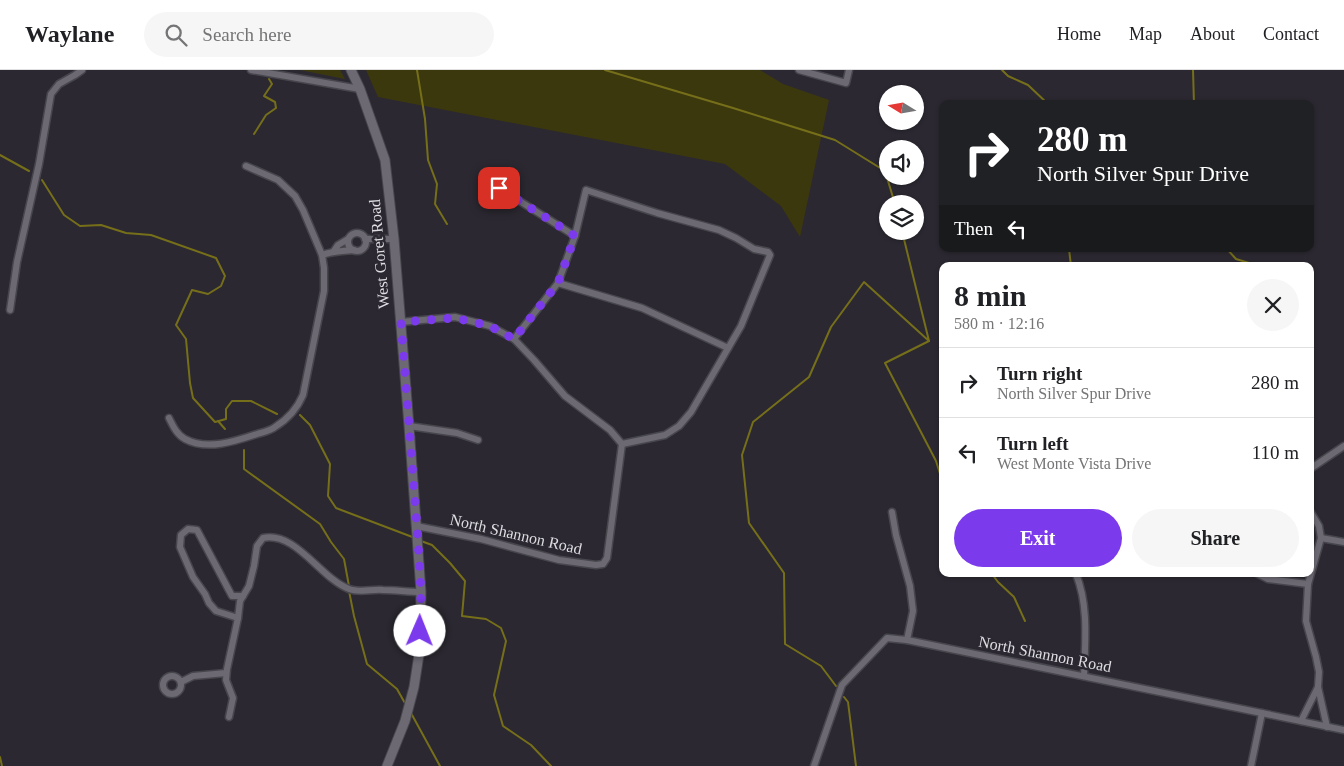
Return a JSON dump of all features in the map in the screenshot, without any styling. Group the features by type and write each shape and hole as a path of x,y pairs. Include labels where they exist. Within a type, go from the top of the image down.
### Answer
{"street":[{"path":"10,310 17,262 39,164 51,94 59,84 76,76 82,70"},
{"path":"251,70 360,89"},
{"name":"West Goret Road","path":"351,70 360,89 385,160 401,322 421,592 420,648 414,687 406,721 387,766"},
{"path":"799,70 846,83 848,70"},
{"path":"169,418 176,431 184,439 198,444 228,442 274,428 286,420 297,408 303,396 324,291 322,255 295,196 278,180 246,166"},
{"path":"499,188 575,236"},
{"path":"401,322 455,318 490,326 514,339 565,396 610,430 622,444 665,435 679,426 691,412 741,326 770,255 765,251 754,249 719,230 657,213 586,190 575,236 558,283 514,339"},
{"path":"334,251 338,245 355,233 362,235 365,239 394,239"},
{"path":"348,239 349,246 354,250"},
{"path":"322,255 334,251 362,249 365,239"},
{"path":"558,283 642,308 728,348"},
{"path":"409,426 457,433 478,440"},
{"name":"North Shannon Road","path":"416,526 481,539 559,560 596,565 603,564 607,558 622,444"},
{"path":"1314,466 1344,446"},
{"path":"892,512 896,535 910,586 913,611 907,640"},
{"path":"1314,518 1319,526 1322,538 1314,564"},
{"path":"238,618 216,611 209,604 205,594 193,577 180,547 182,536 188,529 197,530 232,596 243,596"},
{"path":"229,717 232,698 226,680 226,673 240,602 249,586 257,546 263,538 272,536 285,541 310,558 334,581 351,590 421,592"},
{"path":"1322,538 1344,542"},
{"path":"1077,577 1086,621 1084,676"},
{"path":"1266,577 1308,584"},
{"path":"1310,577 1306,621 1319,672 1318,687 1327,727"},
{"name":"North Shannon Road","path":"814,766 842,685 887,638 907,640 1344,730"},
{"path":"181,682 193,676 226,673"},
{"path":"1300,721 1318,687"},
{"path":"1251,766 1262,713"}],"shaded area":[{"path":"300,70 340,70 345,79"},
{"path":"366,70 760,70 783,84 829,100 800,237 781,206 725,164 378,97"}],"waterway":[{"path":"417,70 425,119 428,160 437,184 435,204 447,224"},
{"path":"605,70 835,140 885,171 892,195"},
{"path":"1002,70 1008,76 1028,85 1044,100"},
{"path":"1193,70 1194,100"},
{"path":"254,134 266,115 276,108 275,102 264,96 272,84 269,79"},
{"path":"0,155 29,171"},
{"path":"42,180 64,215 80,226 101,225 126,233 151,235 216,258 225,276 221,286 208,294 192,290 176,325 186,339 193,398 215,422 226,419 226,409 232,401 251,401 277,414"},
{"path":"836,686 821,666 785,644 784,573 749,523 742,455 753,422 809,377 831,327 864,282 929,341 904,240"},
{"path":"1069,252 1071,262"},
{"path":"1230,252 1236,259 1246,262"},
{"path":"929,341 885,363 936,461 939,470"},
{"path":"300,415 310,425 330,464 328,496 336,508 415,538"},
{"path":"218,421 225,429"},
{"path":"244,450 244,469 320,524 344,559 349,586"},
{"path":"421,541 432,545 465,581 462,616 486,619 501,628 506,641 494,695 503,726 531,745 551,766"},
{"path":"994,577 1014,597 1025,621"},
{"path":"349,591 367,664 397,689 406,705"},
{"path":"844,697 848,702 856,766"},
{"path":"411,713 440,766"},
{"path":"0,757 2,766"}],"route":[{"path":"420,631 421,592 418,540 401,322 455,318 490,326 514,339 558,283 575,236 499,188"}]}
